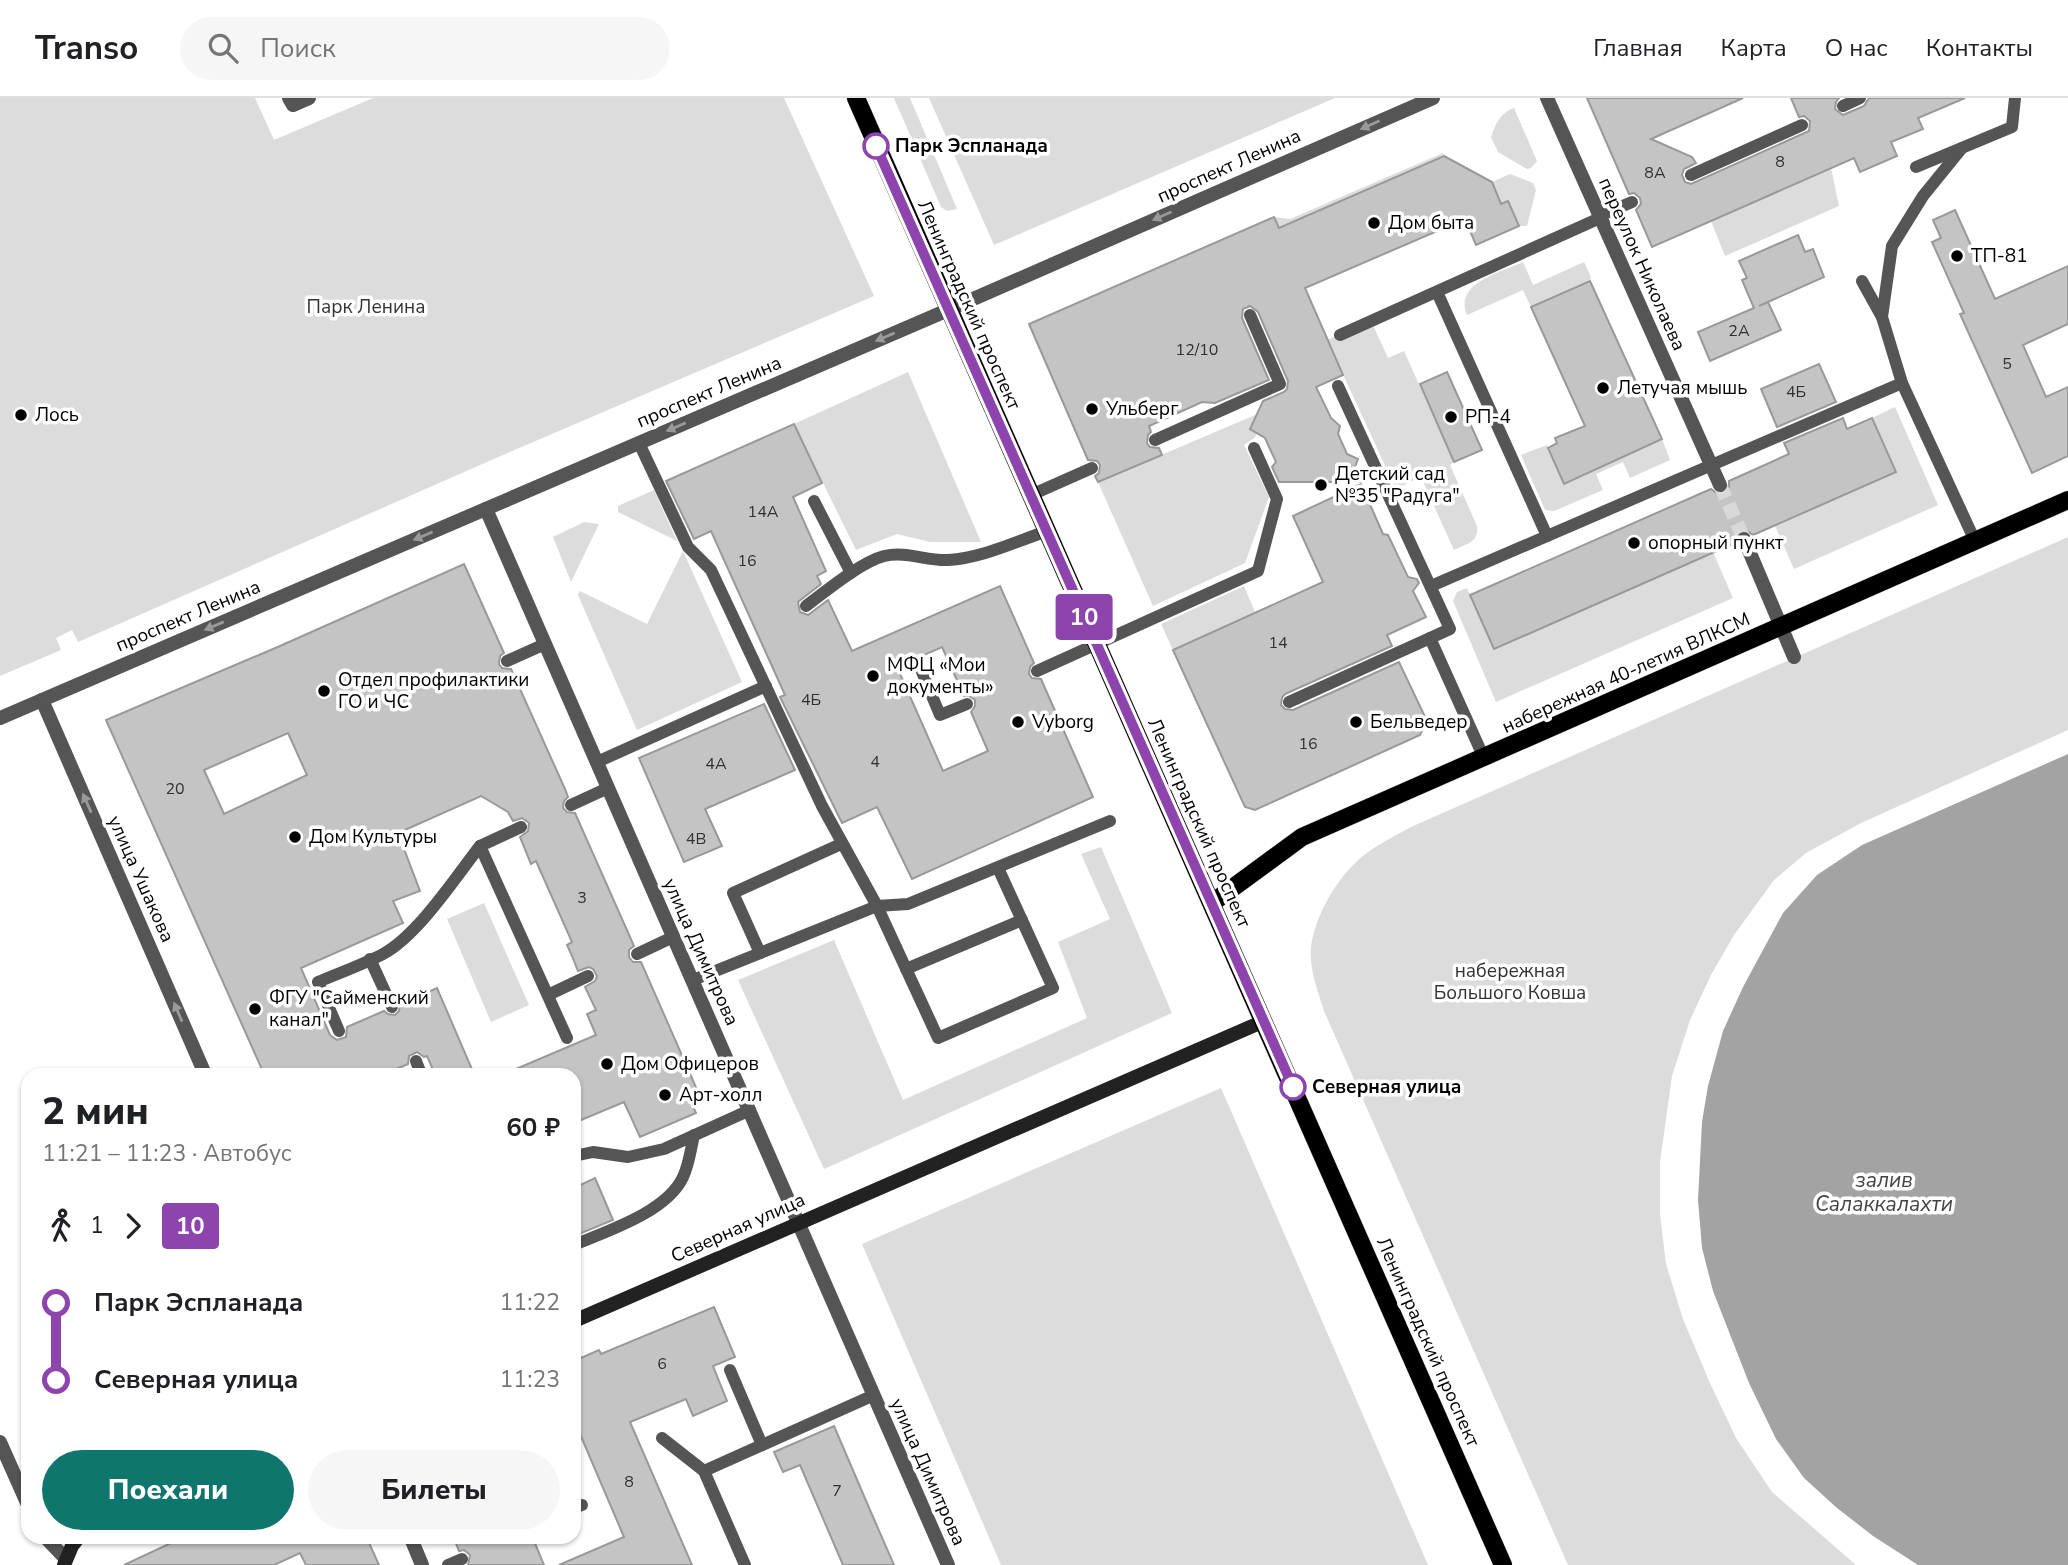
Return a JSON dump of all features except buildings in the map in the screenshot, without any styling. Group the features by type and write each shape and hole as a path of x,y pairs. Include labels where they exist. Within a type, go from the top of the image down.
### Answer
{"main road":[{"name":"Ленинградский проспект","path":"856,98 1503,1565"},
{"name":"набережная 40-летия ВЛКСМ","path":"1212,903 1302,837 2068,500"},
{"name":"Северная улица","path":"581,1318 1264,1021"},
{"path":"65,1562 74,1544"}],"street":[{"path":"291,102 309,98"},
{"name":"проспект Ленина","path":"0,718 1433,98"},
{"name":"переулок Николаева","path":"1547,98 1720,485"},
{"name":"улица Димитрова","path":"486,509 948,1565"},
{"path":"1744,539 1794,657"},
{"name":"улица Ушакова","path":"42,700 202,1068"},
{"path":"0,1442 21,1489"},
{"path":"50,1544 65,1562"},
{"path":"413,1544 422,1565"}],"lane":[{"path":"1843,106 1860,98"},
{"path":"1916,167 2012,127 2015,98"},
{"path":"1691,175 1802,125"},
{"path":"1882,317 1892,246 1923,196 1962,148"},
{"path":"1340,335 1632,202"},
{"path":"1862,281 1882,317 1902,383 1975,541"},
{"path":"1437,292 1547,536"},
{"path":"1155,440 1280,384 1250,315"},
{"path":"1431,586 1902,383"},
{"path":"1289,702 1450,629 1338,386"},
{"path":"639,443 688,547 711,570 841,844 877,906 938,1038 1053,988 998,868"},
{"path":"1037,671 1258,571 1277,499 1254,448"},
{"path":"1031,495 1091,468"},
{"path":"814,501 852,573"},
{"path":"806,606 852,573 882,556 908,554 947,560 987,553 1047,531"},
{"path":"1430,638 1484,758"},
{"path":"508,661 545,644"},
{"path":"922,672 940,715 967,704"},
{"path":"597,762 765,686"},
{"path":"571,805 608,788"},
{"path":"692,980 877,906 908,904 1110,821"},
{"path":"339,1031 318,982 384,953 415,927 480,846 521,827"},
{"path":"760,953 733,893 841,844"},
{"path":"480,846 567,1038"},
{"path":"906,969 1022,920"},
{"path":"638,954 673,937"},
{"path":"370,959 392,1007"},
{"path":"548,995 588,976"},
{"path":"415,1061 418,1068"},
{"path":"581,1155 593,1152 628,1157 664,1149 750,1110"},
{"path":"581,1242 625,1224 660,1204 683,1178 694,1135"},
{"path":"730,1370 762,1445"},
{"path":"705,1471 874,1395"},
{"path":"662,1438 705,1471 745,1565"},
{"path":"448,1565 462,1559"}],"green space":[{"name":"Парк Ленина","path":"0,98 255,98 274,140 373,98 784,98 874,296 496,458 78,642 72,630 56,638 61,650 0,676"},
{"path":"894,98 910,98 957,209 947,211 941,207"},
{"path":"929,98 1335,98 994,245"},
{"path":"1514,108 1537,161 1527,169 1498,152 1491,137 1499,119"},
{"path":"1443,153 1444,156 1279,228 1274,217 1290,219"},
{"path":"1831,168 1839,206 1725,256 1711,221"},
{"path":"1510,174 1533,183 1536,190 1527,226 1519,226 1508,201 1501,204 1492,182"},
{"path":"1523,262 1533,285 1584,262 1591,277 1590,281 1531,307 1523,290 1467,315 1465,304 1473,287 1492,275"},
{"path":"1371,321 1388,358 1404,351 1454,462 1450,465 1477,531 1471,542 1454,550 1421,477 1396,489 1327,340"},
{"path":"908,372 981,542 930,542 897,534 856,550 794,424"},
{"path":"1895,407 1938,505 1794,569 1775,526 1896,472 1872,418"},
{"path":"1255,415 1257,433 1244,445 1269,497 1245,563 1153,606 1098,482"},
{"path":"1662,439 1670,460 1630,478 1623,462 1596,474 1603,490 1554,511 1545,510 1521,455 1547,445 1565,484"},
{"path":"654,490 677,541 618,512 618,506"},
{"path":"584,522 599,524 571,582 553,537"},
{"name":"набережная Большого Ковша","path":"2068,537 2068,730 1861,823 1806,853 1774,880 1734,935 1711,975 1690,1020 1672,1076 1660,1162 1660,1214 1666,1264 1683,1319 1736,1438 1772,1492 1856,1565 1568,1565 1324,1011 1314,980 1311,948 1325,904 1338,883 1358,860 1411,827"},
{"path":"683,551 742,682 637,730 578,595 580,591 647,624"},
{"path":"1713,552 1733,598 1496,702 1453,601 1457,592 1467,588 1494,649"},
{"path":"1244,586 1255,612 1173,650 1161,624"},
{"path":"1101,847 1172,1013 824,1169 738,980 834,940 903,1100 1087,1018 1058,942 1110,919 1081,854"},
{"path":"484,903 529,1005 491,1022 447,919"},
{"path":"1221,1088 1428,1565 1001,1565 862,1244"}],"water":[{"name":"залив Салаккалахти","path":"2068,754 2068,1565 1918,1565 1873,1536 1804,1478 1776,1439 1749,1383 1713,1291 1702,1248 1698,1200 1702,1122 1708,1086 1723,1031 1743,987 1783,913 1817,875 1862,845"}],"tunnel":[{"path":"1720,485 1744,539"}],"bus line":[{"name":"10","path":"876,146 1293,1087"}],"place":[{"name":"Парк Эспланада","path":"876,146"},
{"name":"Дом быта","path":"1374,223"},
{"name":"ТП-81","path":"1957,256"},
{"name":"Летучая мышь","path":"1603,388"},
{"name":"Ульберг","path":"1092,409"},
{"name":"Лось","path":"21,415"},
{"name":"РП-4","path":"1451,417"},
{"name":"Детский сад №35 \"Радуга\"","path":"1321,485"},
{"name":"опорный пункт","path":"1634,543"},
{"name":"МФЦ «Мои документы»","path":"873,676"},
{"name":"Отдел профилактики ГО и ЧС","path":"324,691"},
{"name":"Vyborg","path":"1018,722"},
{"name":"Бельведер","path":"1356,722"},
{"name":"Дом Культуры","path":"295,837"},
{"name":"ФГУ \"Сайменский канал\"","path":"255,1009"},
{"name":"Дом Офицеров","path":"607,1064"},
{"name":"Северная улица","path":"1293,1087"},
{"name":"Арт-холл","path":"665,1095"}]}
